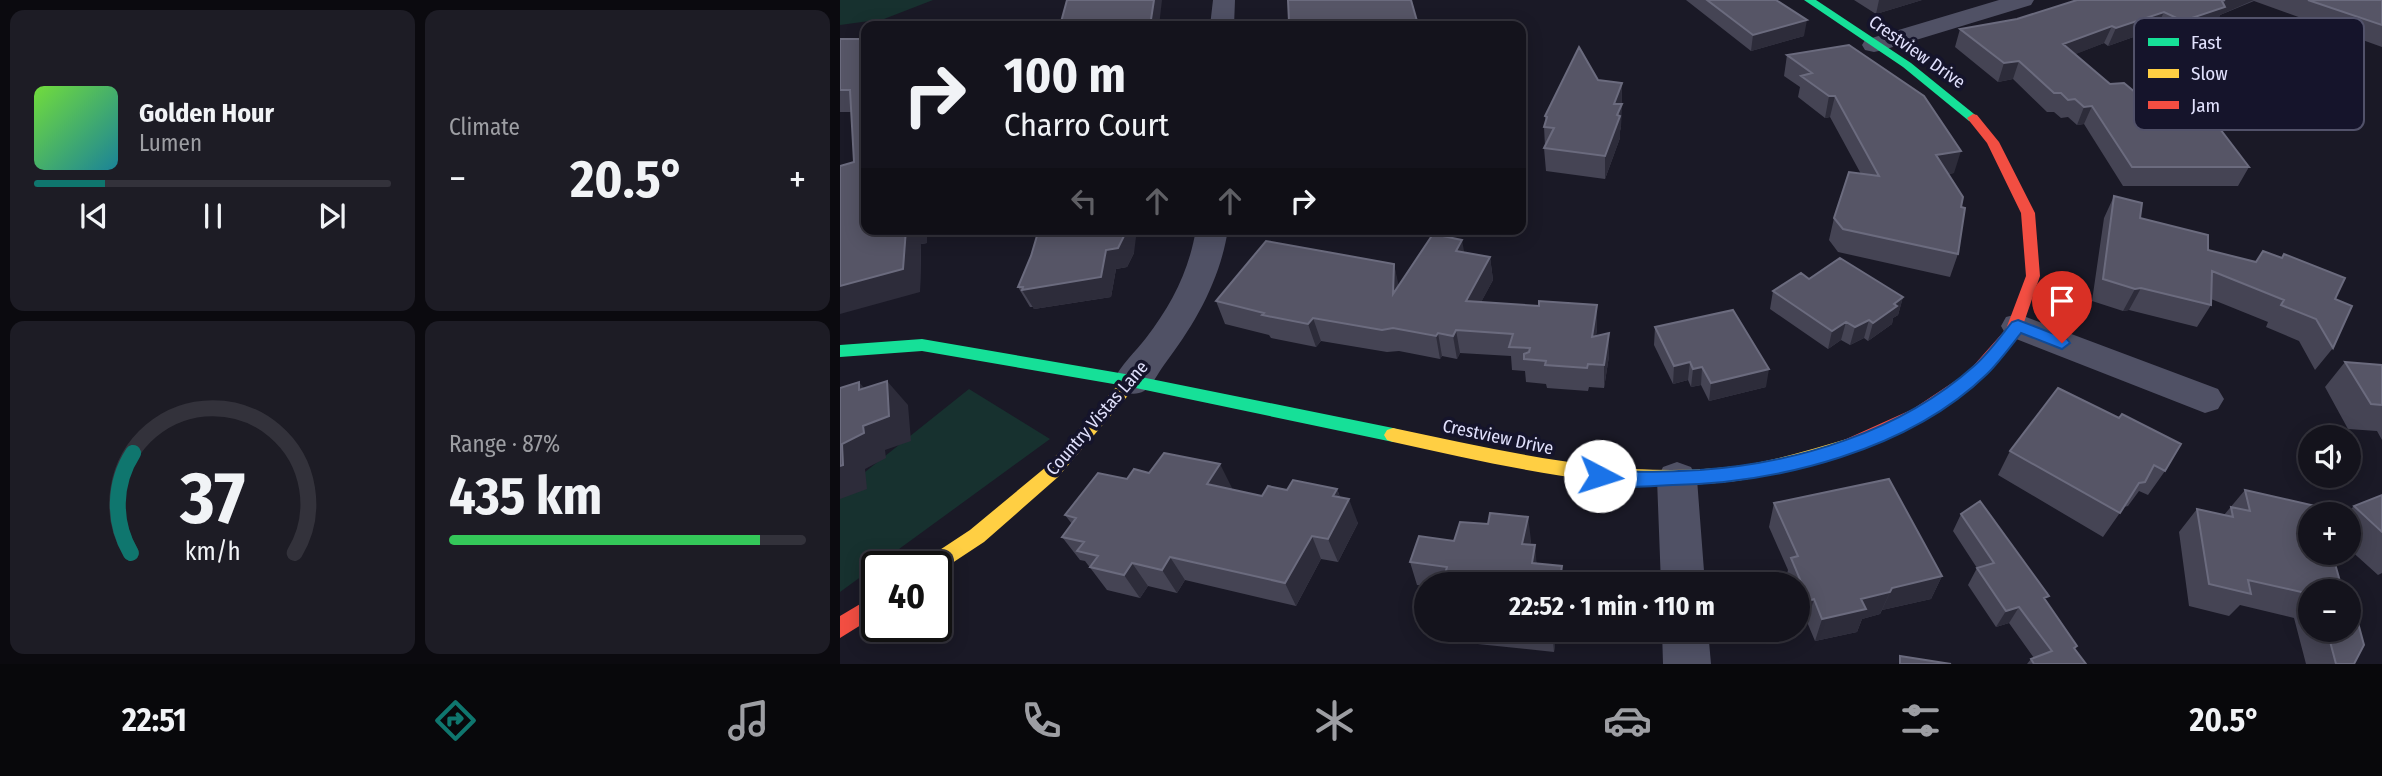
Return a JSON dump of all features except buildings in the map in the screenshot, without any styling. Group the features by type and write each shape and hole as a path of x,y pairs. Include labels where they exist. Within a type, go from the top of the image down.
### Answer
{"street":[{"path":"1223,21 1224,0"},
{"name":"Crestview Drive","path":"840,351 922,345 1131,381 1560,470 1620,479 1677,479 1737,473 1816,457 1894,428 1928,411 1956,391 2001,348 2018,326 2028,296 2033,267 2033,239 2028,212 2015,178 1991,139 1951,98 1809,0"},
{"path":"1874,45 2023,0"},
{"name":"Country Vistas Lane","path":"952,552 976,536 1052,472 1131,381 1182,311 1206,258 1211,235"},
{"path":"2018,326 2205,399"},
{"path":"1677,479 1682,572"},
{"path":"840,628 861,614"},
{"path":"1686,642 1687,664"}],"green space":[{"path":"840,0 933,0 884,19 840,25"},
{"path":"969,389 1050,439 896,551 861,551 861,577 840,592 840,492"}],"traffic: fast":[{"path":"1809,0 1907,65 1973,118"},
{"path":"840,351 922,345 1131,381 1393,435"}],"traffic: slow":[{"path":"952,552 977,536 1052,472 1131,381"},
{"path":"1393,435 1555,467 1596,473 1679,477 1737,473 1850,445"}],"traffic: jam":[{"path":"1850,445 1919,414 1973,377 2013,331 2033,276 2028,213 1993,142 1973,118"},
{"path":"840,628 861,614"}],"route":[{"path":"1600,476 1620,479 1677,479 1725,475 1816,457 1857,444 1928,411 1981,370 2018,326 2062,343"}]}
